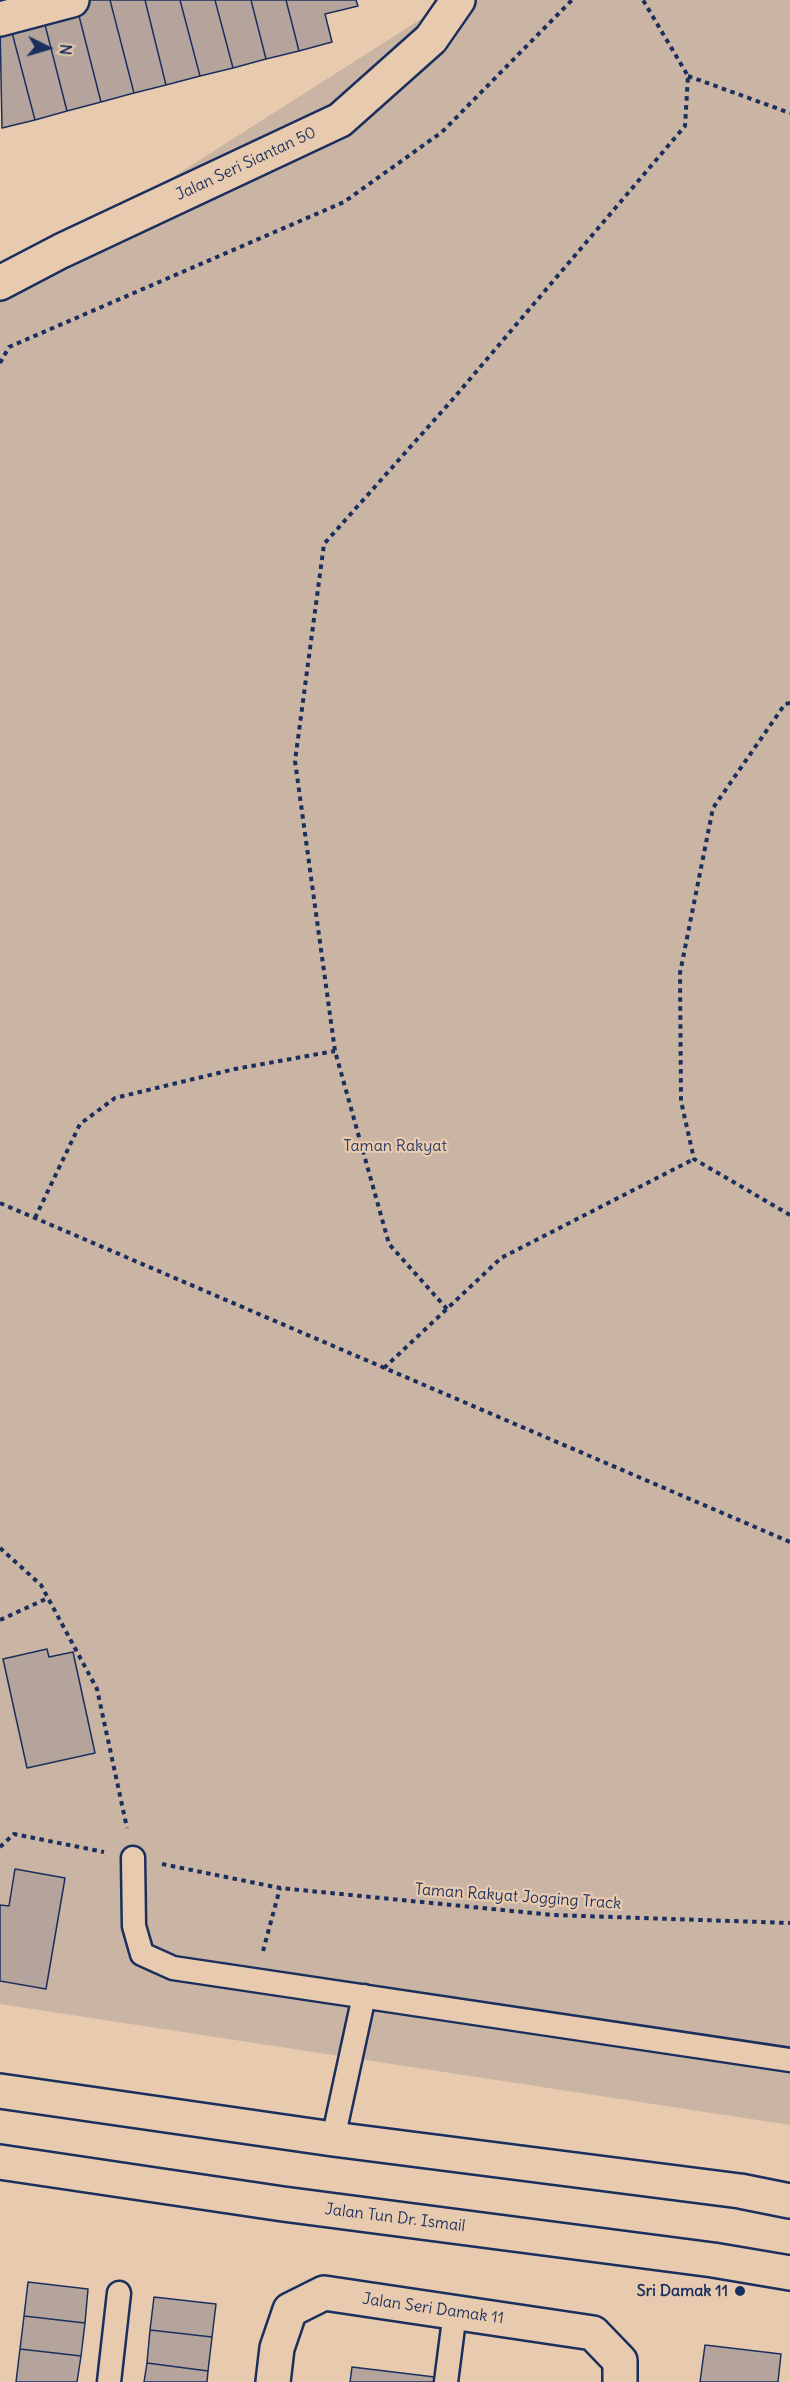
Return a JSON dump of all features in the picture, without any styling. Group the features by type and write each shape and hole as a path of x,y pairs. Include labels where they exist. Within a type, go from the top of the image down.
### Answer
{"street":[{"path":"0,19 72,0"},
{"name":"Jalan Seri Siantan 50","path":"0,283 61,251 340,120 431,39 458,0"},
{"path":"0,2091 333,2139 740,2191 790,2201"},
{"name":"Jalan Tun Dr. Ismail","path":"0,2162 283,2204 713,2260 790,2273"},
{"name":"Jalan Seri Damak 11","path":"273,2382 277,2348 290,2310 324,2293 593,2332 620,2361 620,2382"}],"lane":[{"path":"134,1858 134,1926 142,1954 173,1968 790,2060"},
{"path":"333,2139 364,1996"},
{"path":"109,2382 119,2293"},
{"path":"446,2382 455,2312"}],"path":[{"path":"0,363 9,347 344,202 442,132 572,0"},
{"path":"447,1309 389,1244 335,1051 296,761 324,544 453,399 685,126 688,76 643,0"},
{"path":"688,76 790,113"},
{"path":"790,703 785,704 713,808 680,973 681,1101 694,1159 790,1215"},
{"path":"35,1218 80,1124 115,1098 235,1069 335,1051"},
{"path":"384,1368 501,1258 694,1159"},
{"path":"0,1203 790,1542"},
{"path":"0,1548 41,1585 97,1689 134,1858"},
{"path":"0,1620 48,1598"},
{"name":"Taman Rakyat Jogging Track","path":"0,1847 14,1834 280,1888 553,1915 790,1923"},
{"path":"255,1980 280,1888"}],"green space":[{"name":"Taman Rakyat","path":"451,0 790,0 790,2125 0,2004 0,287"}],"building":[{"path":"90,0 110,0 134,93 101,102 76,4"},
{"path":"110,0 145,0 166,85 134,93"},
{"path":"145,0 180,0 200,76 166,85"},
{"path":"180,0 215,0 233,68 200,76"},
{"path":"215,0 251,0 266,59 233,68"},
{"path":"251,0 286,0 299,51 266,59"},
{"path":"286,0 356,0 358,6 325,14 332,42 299,51"},
{"path":"76,4 101,102 67,111 42,13"},
{"path":"42,13 67,111 35,120 9,21"},
{"path":"9,21 35,120 2,128 0,24"},
{"path":"47,1649 49,1657 73,1652 95,1753 27,1768 3,1659"},
{"path":"15,1869 65,1878 46,1989 0,1981 0,1905 9,1906"},
{"path":"28,2282 88,2289 85,2323 24,2316"},
{"path":"154,2297 216,2304 212,2337 150,2330"},
{"path":"24,2316 85,2323 81,2356 20,2349"},
{"path":"150,2330 212,2337 208,2371 147,2363"},
{"path":"705,2345 781,2354 778,2382 700,2382"},
{"path":"20,2349 81,2356 77,2382 16,2382"},
{"path":"147,2363 208,2371 207,2382 144,2382"},
{"path":"352,2367 443,2378 442,2382 350,2382"}],"place":[{"name":"Sri Damak 11","path":"740,2291"}]}
